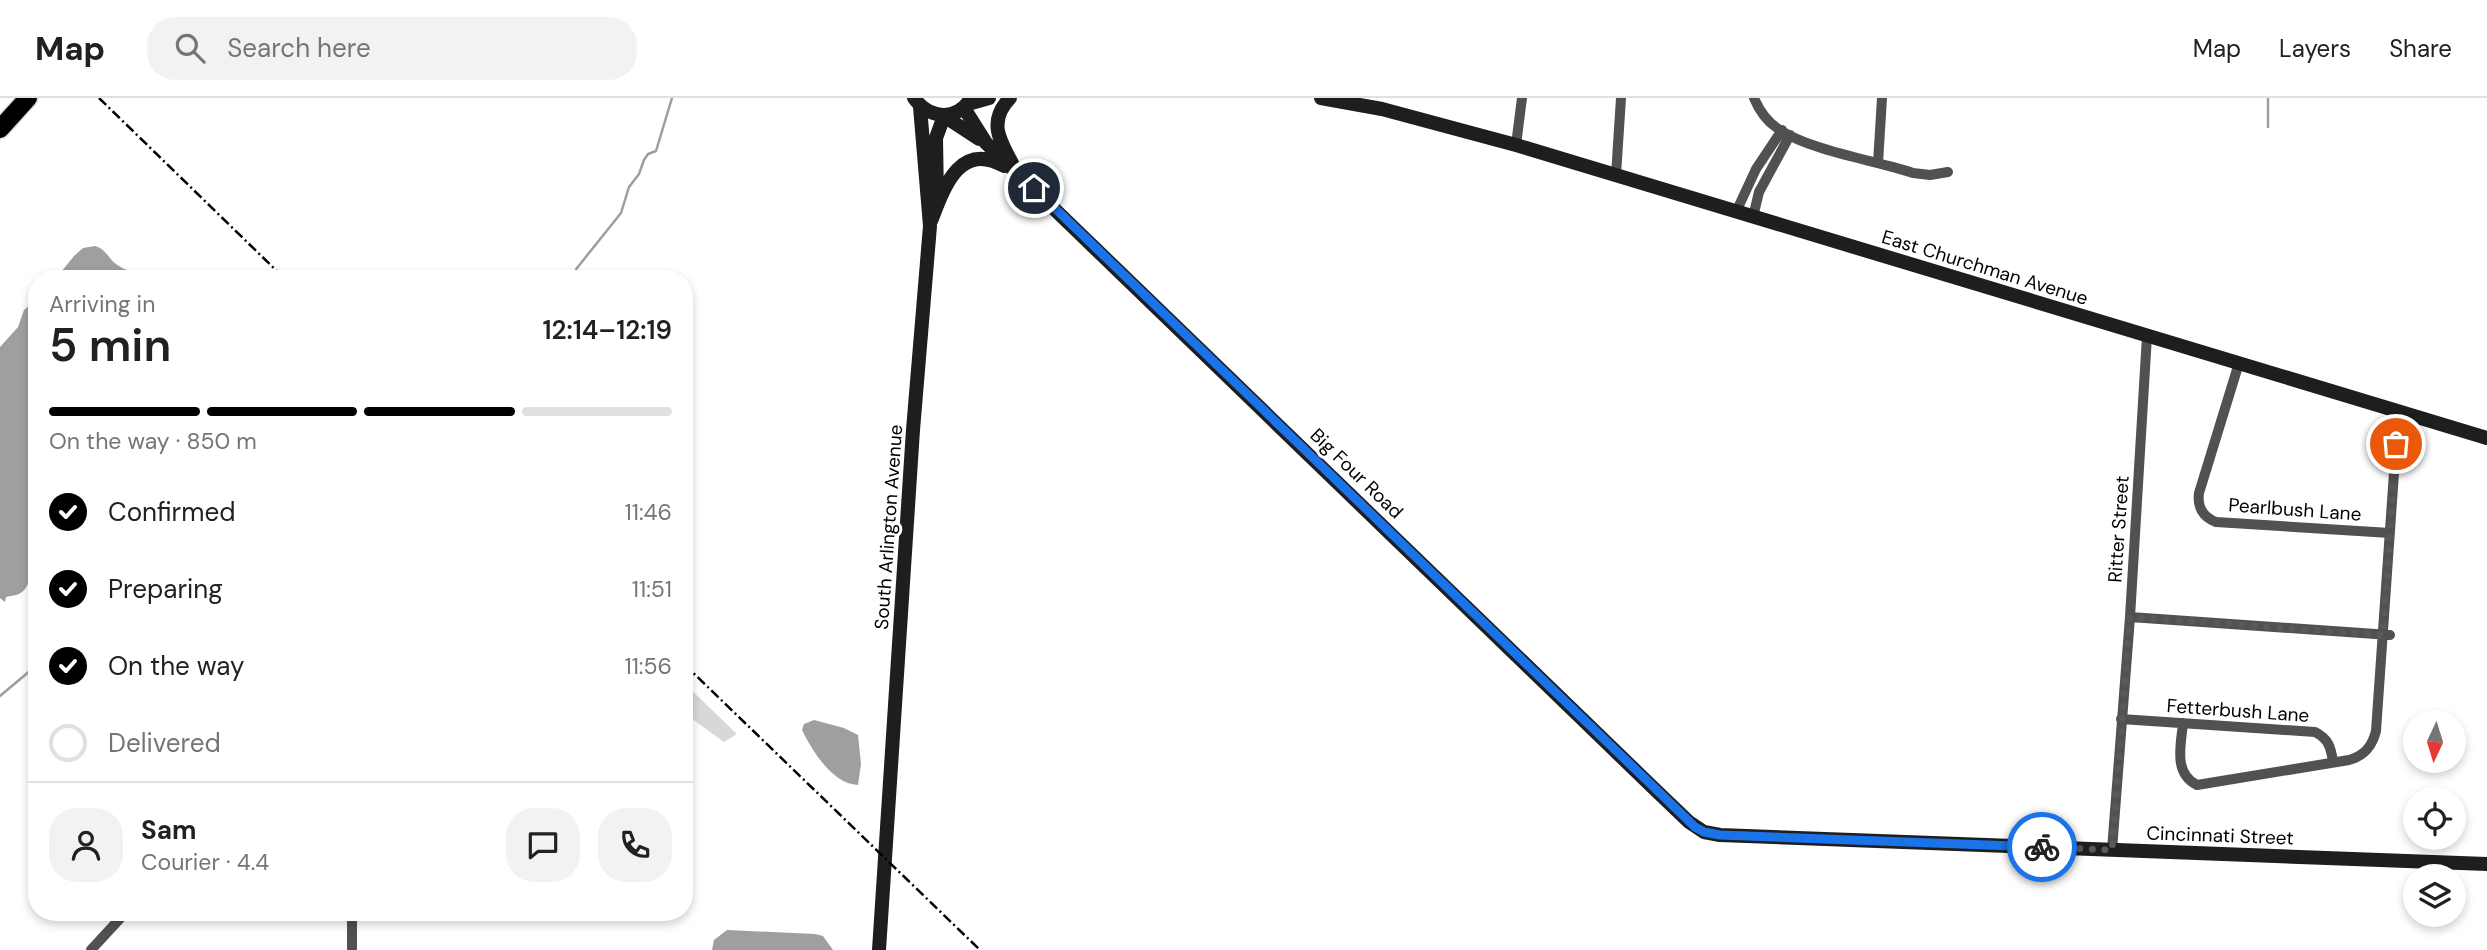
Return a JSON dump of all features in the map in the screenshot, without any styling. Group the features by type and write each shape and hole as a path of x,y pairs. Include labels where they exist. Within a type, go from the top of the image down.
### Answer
{"highway":[{"path":"0,129 28,98"}],"street":[{"path":"937,207 936,138 946,116 968,103 989,98"},
{"path":"1010,98 1000,108 997,122 1000,139 1018,173"},
{"name":"East Churchman Avenue","path":"1321,98 1382,109 1517,145 2487,438"},
{"path":"1517,145 1522,98"},
{"path":"1616,175 1621,98"},
{"path":"1754,98 1765,116 1786,133 1913,173 1930,175 1948,172"},
{"path":"1878,163 1882,98"},
{"name":"Big Four Road","path":"917,102 931,114 946,116 986,143 1230,376 1569,707 1700,830"},
{"name":"South Arlington Avenue","path":"879,950 913,430 930,226 917,102"},
{"name":"Big Four Road","path":"968,103 986,143"},
{"path":"1737,212 1756,169 1786,133"},
{"path":"1753,217 1759,192 1786,133"},
{"path":"930,226 948,181 954,172 968,162 988,159 1018,173"},
{"name":"Ritter Street","path":"2112,850 2130,617 2147,336"},
{"name":"Pearlbush Lane","path":"2239,363 2199,493 2202,512 2216,522 2390,533"},
{"path":"2183,723 2181,768 2186,778 2197,785 2333,762 2360,755 2370,747 2374,739 2386,635 2396,444 2406,413"},
{"path":"2130,617 2386,635"},
{"name":"Fetterbush Lane","path":"2121,719 2315,732 2323,735 2330,744 2333,762"},
{"name":"Cincinnati Street","path":"1700,830 1720,835 2487,864"},
{"path":"91,950 118,921"},
{"path":"352,921 352,950"}],"shaded area":[{"path":"99,247 116,264 127,270 63,270 83,248"},
{"path":"28,307 28,584 18,594 6,597 5,602 0,598 0,347 18,327 24,310"},
{"path":"693,692 737,734 724,742 693,720"},
{"path":"814,720 844,728 858,735 861,764 858,785 840,779 817,756 802,730 804,724"},
{"path":"727,930 815,934 823,936 833,950 712,950 714,940"}],"waterway":[{"path":"576,270 621,213 629,187 639,174 644,160 648,154 656,151 672,98"},
{"path":"2268,98 2268,127"},
{"path":"0,696 28,673"}],"railway":[{"path":"99,98 276,270"},
{"path":"693,673 980,950"}],"way so far":[{"path":"2042,847 2112,850 2130,617 2383,635 2396,444"}],"route":[{"path":"1034,188 1695,827 1708,834 1720,835 2042,847"}]}
